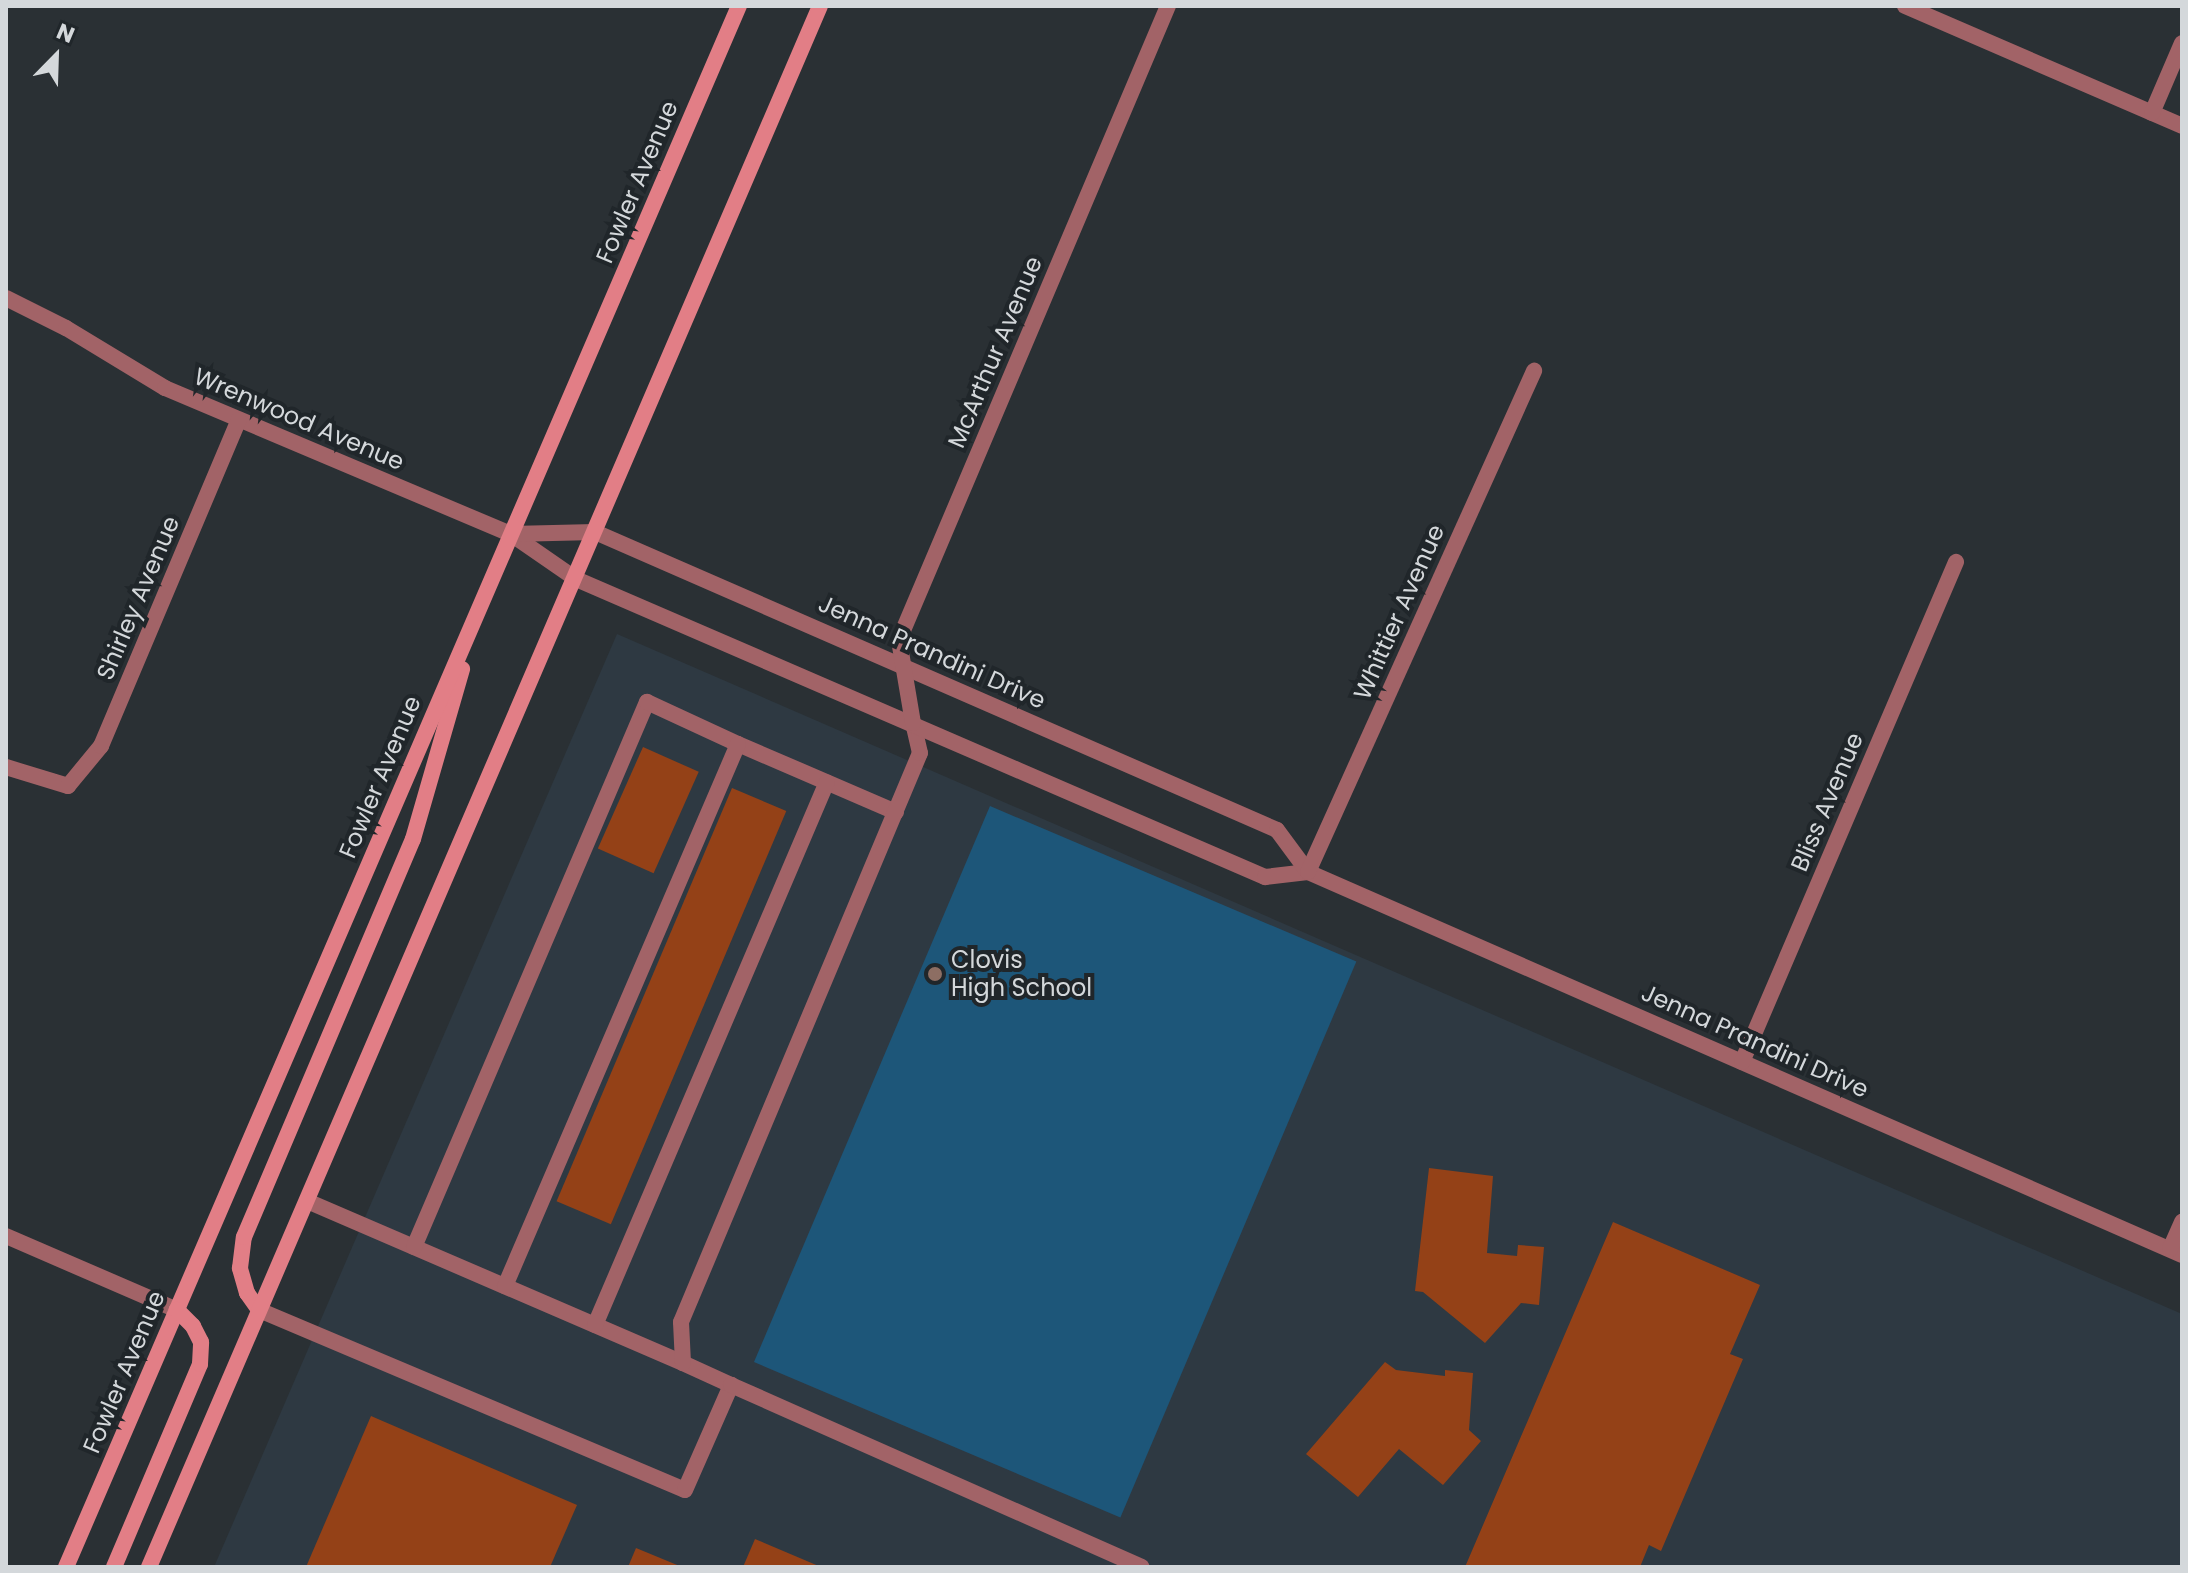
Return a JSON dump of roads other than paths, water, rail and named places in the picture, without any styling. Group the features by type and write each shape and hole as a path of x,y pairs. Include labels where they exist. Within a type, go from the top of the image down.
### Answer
{"main road":[{"name":"Fowler Avenue","path":"66,1567 739,6"},
{"path":"149,1567 820,6"},
{"path":"259,1310 247,1293 240,1268 244,1237 413,839 480,606"},
{"path":"114,1567 200,1364 201,1342 193,1326 177,1310"}],"street":[{"name":"McArthur Avenue","path":"683,1363 681,1322 920,753 901,664 899,640 1168,6"},
{"path":"1905,6 2182,126"},
{"path":"2152,113 2182,43"},
{"name":"Wrenwood Avenue","path":"6,298 66,328 165,388 511,534 576,579"},
{"name":"Whittier Avenue","path":"1308,872 1534,371"},
{"name":"Shirley Avenue","path":"6,767 68,786 101,746 239,420"},
{"name":"Jenna Prandini Drive","path":"511,534 595,532 1277,830 1308,872 2176,1252"},
{"name":"Bliss Avenue","path":"1742,1062 1956,562"},
{"path":"576,579 1265,877 1308,872"},
{"path":"414,1247 647,702 896,812"},
{"path":"505,1286 738,744"},
{"path":"595,1325 827,782"},
{"path":"307,1201 683,1363 1141,1567"},
{"path":"2176,1252 2182,1222"},
{"path":"6,1236 177,1310"},
{"path":"259,1310 685,1490 731,1385"}],"place":[{"name":"Clovis High School","path":"935,974"}]}
